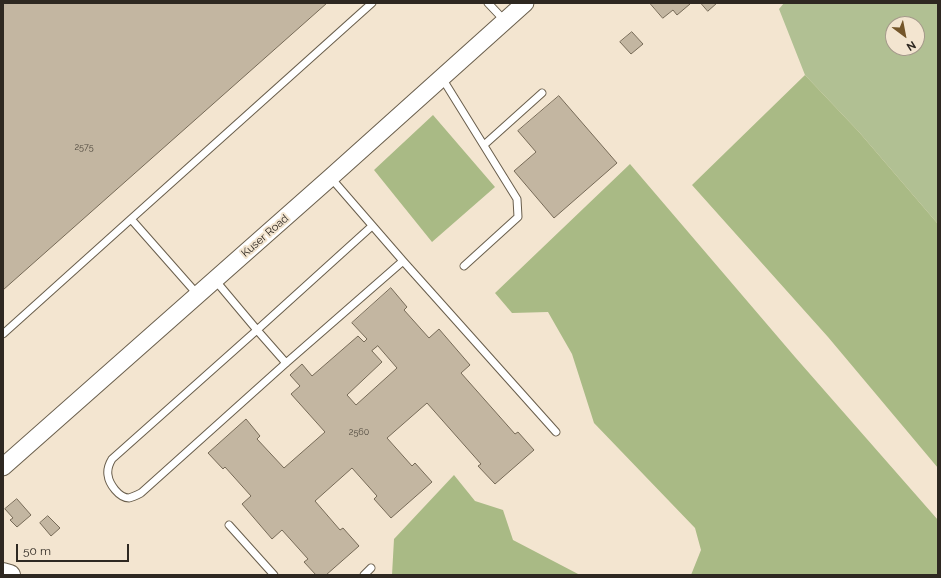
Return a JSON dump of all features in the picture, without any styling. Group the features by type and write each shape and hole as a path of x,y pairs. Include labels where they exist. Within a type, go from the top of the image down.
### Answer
{"main road":[{"path":"3,573 11,575"}],"street":[{"name":"Kuser Road","path":"3,467 525,3"},
{"path":"3,568 11,575"}],"lane":[{"path":"3,334 372,3"},
{"path":"488,3 505,21"},
{"path":"442,78 517,200 518,217 464,266"},
{"path":"484,145 542,93"},
{"path":"331,177 372,226 556,432"},
{"path":"131,219 198,295"},
{"path":"372,226 112,459 108,467 107,474 114,488 122,496 128,498 141,492 403,261"},
{"path":"215,280 286,363"},
{"path":"229,525 274,575"},
{"path":"364,575 371,568"}],"green space":[{"path":"784,3 938,3 938,224 859,132 805,75 779,9"},
{"path":"805,75 859,132 938,224 938,468 828,337 692,185"},
{"path":"433,115 495,187 432,242 374,170"},
{"path":"630,164 795,357 938,520 938,575 691,575 701,550 695,528 594,423 572,354 548,312 512,313 495,293"},
{"path":"454,475 475,501 503,510 513,540 580,575 392,575 394,539"}],"building":[{"path":"3,3 327,3 3,290"},
{"path":"650,3 690,4 677,15 673,10 663,18"},
{"path":"701,3 717,3 708,11"},
{"path":"632,32 643,44 631,54 620,42"},
{"path":"559,96 617,163 554,218 514,171 536,152 518,131"},
{"path":"391,288 407,307 404,310 429,338 439,329 470,365 461,373 515,434 518,432 534,450 495,484 478,466 481,464 427,403 387,438 412,466 415,463 432,482 391,518 374,499 377,496 352,468 315,501 340,530 343,528 359,546 326,575 316,575 304,562 308,559 282,530 272,539 242,504 251,496 225,467 223,469 208,453 246,419 260,436 257,439 284,468 325,432 291,394 300,386 290,375 302,364 312,376 358,336 364,342 367,339 352,323","holes":["378,346 397,368 356,405 347,395 382,362 372,351"]},
{"path":"17,499 31,515 17,527 10,520 13,518 5,509"},
{"path":"48,516 60,528 51,536 40,523"}]}
